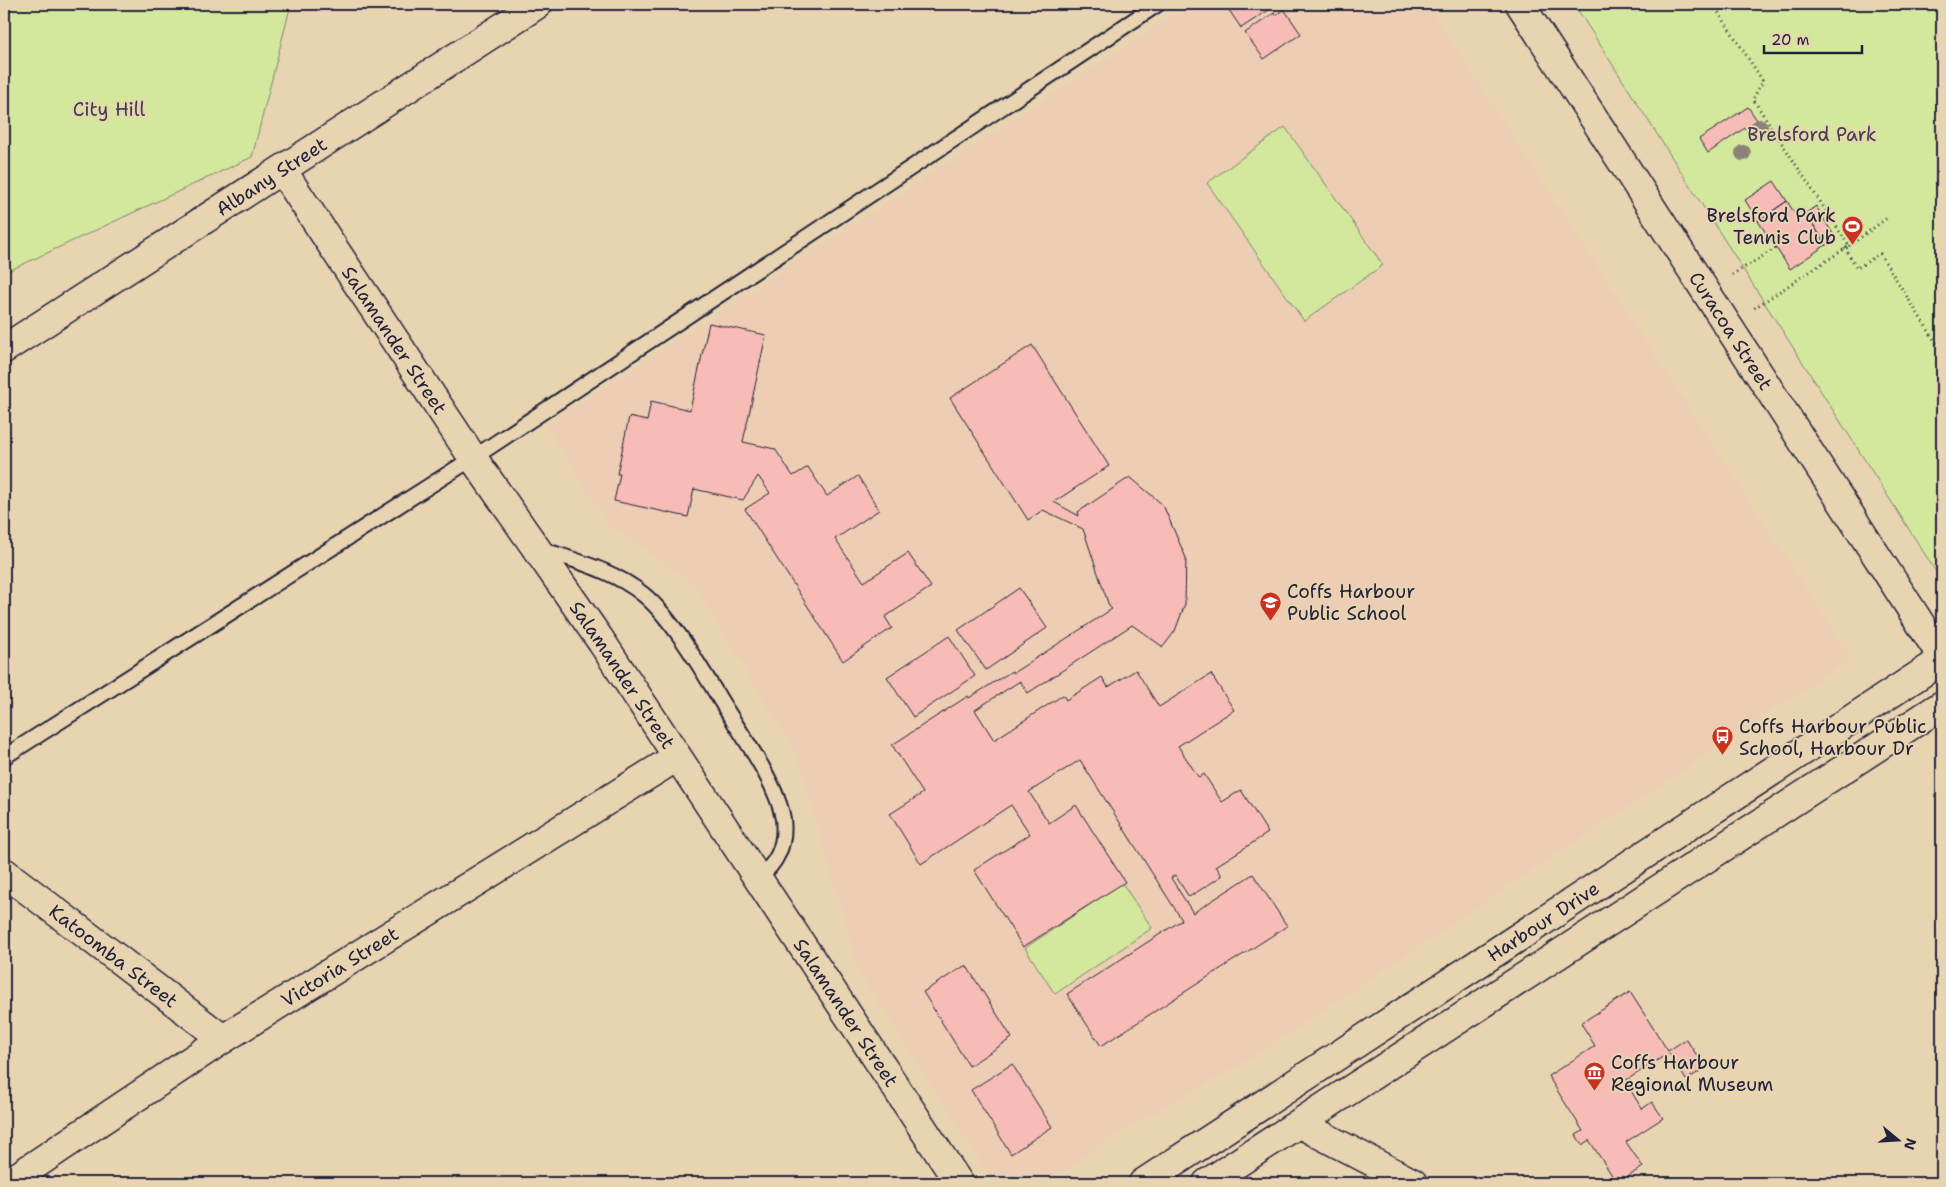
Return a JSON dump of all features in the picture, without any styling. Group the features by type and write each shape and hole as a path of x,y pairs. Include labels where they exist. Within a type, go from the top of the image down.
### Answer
{"street":[{"name":"Albany Street","path":"4,349 538,4"},
{"name":"Curacoa Street","path":"1520,4 1942,658"},
{"name":"Salamander Street","path":"282,170 473,458 601,641 960,1183"},
{"name":"Harbour Drive","path":"1143,1183 1942,658"},
{"name":"Harbour Drive","path":"1207,1183 1942,705"},
{"name":"Victoria Street","path":"8,1183 223,1039 677,757"},
{"name":"Katoomba Street","path":"4,872 223,1039"},
{"path":"1300,1124 1413,1183"}],"lane":[{"path":"4,757 473,458 1158,4"},
{"path":"535,547 612,575 636,589 660,612 702,670 755,755 780,805 783,830 780,852 774,865 757,878"}],"path":[{"path":"1713,4 1763,80 1753,99 1849,246"},
{"path":"1728,326 1849,246 1887,218"},
{"path":"1706,291 1776,248"},
{"path":"1845,248 1858,268 1880,254 1942,352"}],"shaded area":[{"name":"Coffs Harbour Public School","path":"1190,4 1427,4 1851,658 1253,1057 1109,1138 1046,1183 996,1183 992,1180 859,972 798,756 693,583 609,525 546,426"}],"green space":[{"name":"City Hill","path":"4,4 291,4 252,157 4,273"},
{"name":"Brelsford Park","path":"1574,4 1942,4 1942,581"},
{"path":"1285,127 1383,265 1304,321 1207,183"},
{"path":"1122,883 1152,928 1055,994 1025,948"}],"building":[{"path":"1225,4 1278,4 1241,28"},
{"path":"1284,9 1301,34 1264,59 1245,33 1274,13 1276,15"},
{"path":"1748,107 1757,120 1708,153 1699,139"},
{"path":"1774,181 1787,201 1758,221 1745,200"},
{"path":"1787,201 1795,214 1803,209 1826,245 1790,269 1758,221"},
{"path":"1816,206 1836,239 1826,245 1806,213"},
{"path":"709,323 766,335 743,442 775,449 793,476 808,467 827,496 858,476 879,510 835,539 864,582 908,553 931,587 885,617 892,628 843,661 745,509 770,493 758,476 743,500 694,489 688,517 614,501 620,474 617,474 629,417 647,421 651,401 690,410"},
{"path":"1032,345 1109,466 1054,502 1079,516 1078,512 1130,477 1163,505 1186,558 1185,604 1175,631 1163,647 1132,625 1028,693 1020,681 975,710 994,740 1063,695 1066,700 1102,677 1108,687 1136,670 1159,707 1211,674 1234,710 1178,746 1199,778 1204,774 1222,802 1241,790 1268,833 1216,866 1222,876 1189,897 1175,875 1171,878 1193,913 1253,874 1287,926 1101,1046 1067,994 1182,920 1080,760 1029,792 1049,823 1076,805 1125,882 1023,947 974,870 1030,834 1011,805 921,864 890,814 923,793 892,745 968,696 969,698 1012,671 1013,673 1112,609 1109,606 1083,529 1043,510 1028,520 950,398"},
{"path":"1019,588 1047,628 986,670 958,630"},
{"path":"949,636 975,676 913,717 887,677"},
{"path":"966,965 1012,1038 969,1066 923,992"},
{"name":"Coffs Harbour Regional Museum","path":"1630,992 1668,1051 1686,1039 1705,1068 1686,1080 1669,1053 1625,1081 1642,1109 1652,1102 1663,1118 1626,1142 1643,1167 1617,1183 1589,1140 1582,1145 1576,1135 1583,1131 1548,1076 1595,1046 1581,1023"},
{"path":"1012,1064 1052,1127 1011,1154 971,1090"}],"place":[{"name":"Brelsford Park Tennis Club","path":"1852,245"},
{"name":"Coffs Harbour Public School","path":"1271,621"},
{"name":"Coffs Harbour Public School, Harbour Dr","path":"1723,756"},
{"name":"Coffs Harbour Regional Museum","path":"1595,1092"}]}
